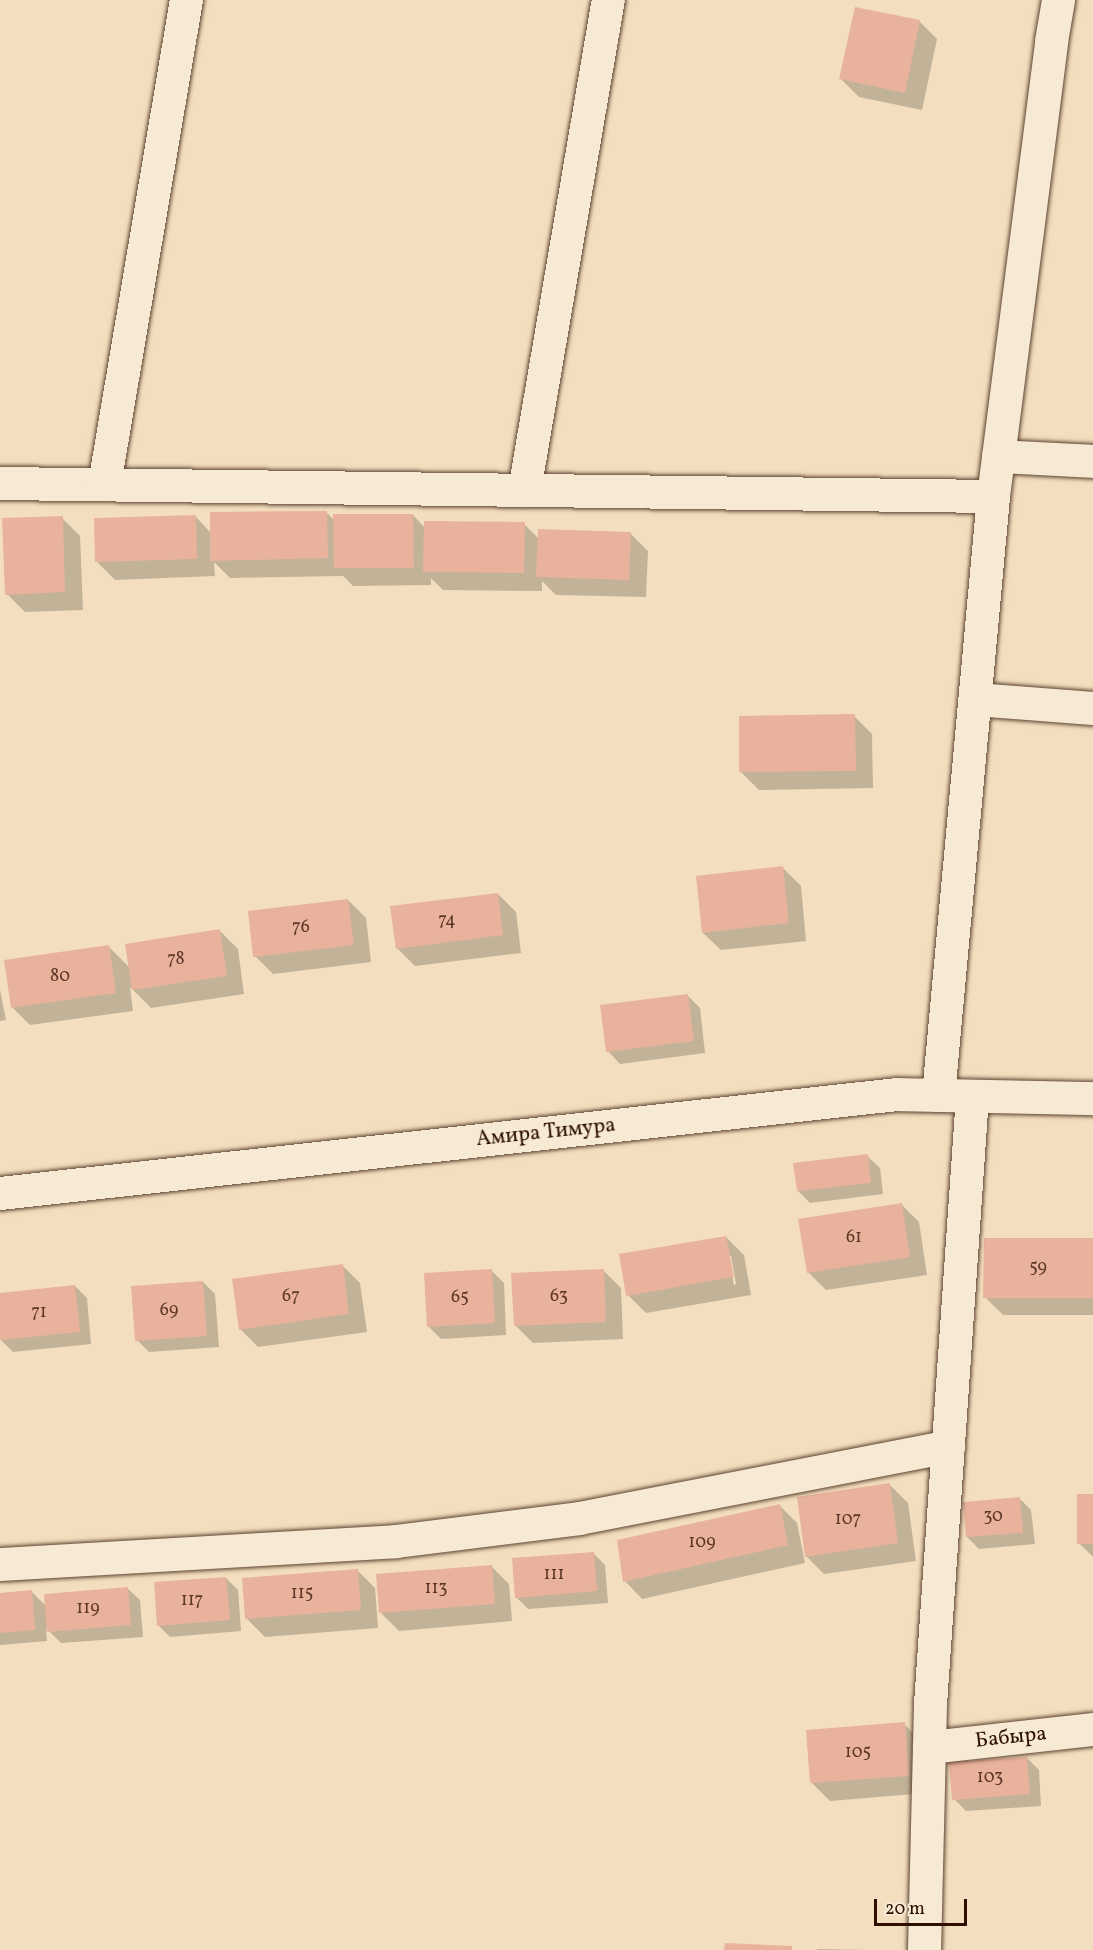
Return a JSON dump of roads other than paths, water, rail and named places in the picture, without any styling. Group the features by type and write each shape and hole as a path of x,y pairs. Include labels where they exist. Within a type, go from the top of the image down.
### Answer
{"street":[{"path":"104,484 186,0"},
{"path":"524,490 608,0"},
{"path":"938,1095 993,496 1051,41 1059,0"},
{"path":"998,456 1093,461"},
{"path":"0,483 993,496"},
{"path":"975,699 1093,708"},
{"name":"Амира Тимура","path":"0,1194 897,1094 1093,1098"},
{"path":"924,1950 929,1747 972,1096"},
{"path":"0,1564 429,1536 579,1518 948,1446"},
{"name":"Бабыра","path":"929,1747 1093,1729"}]}
